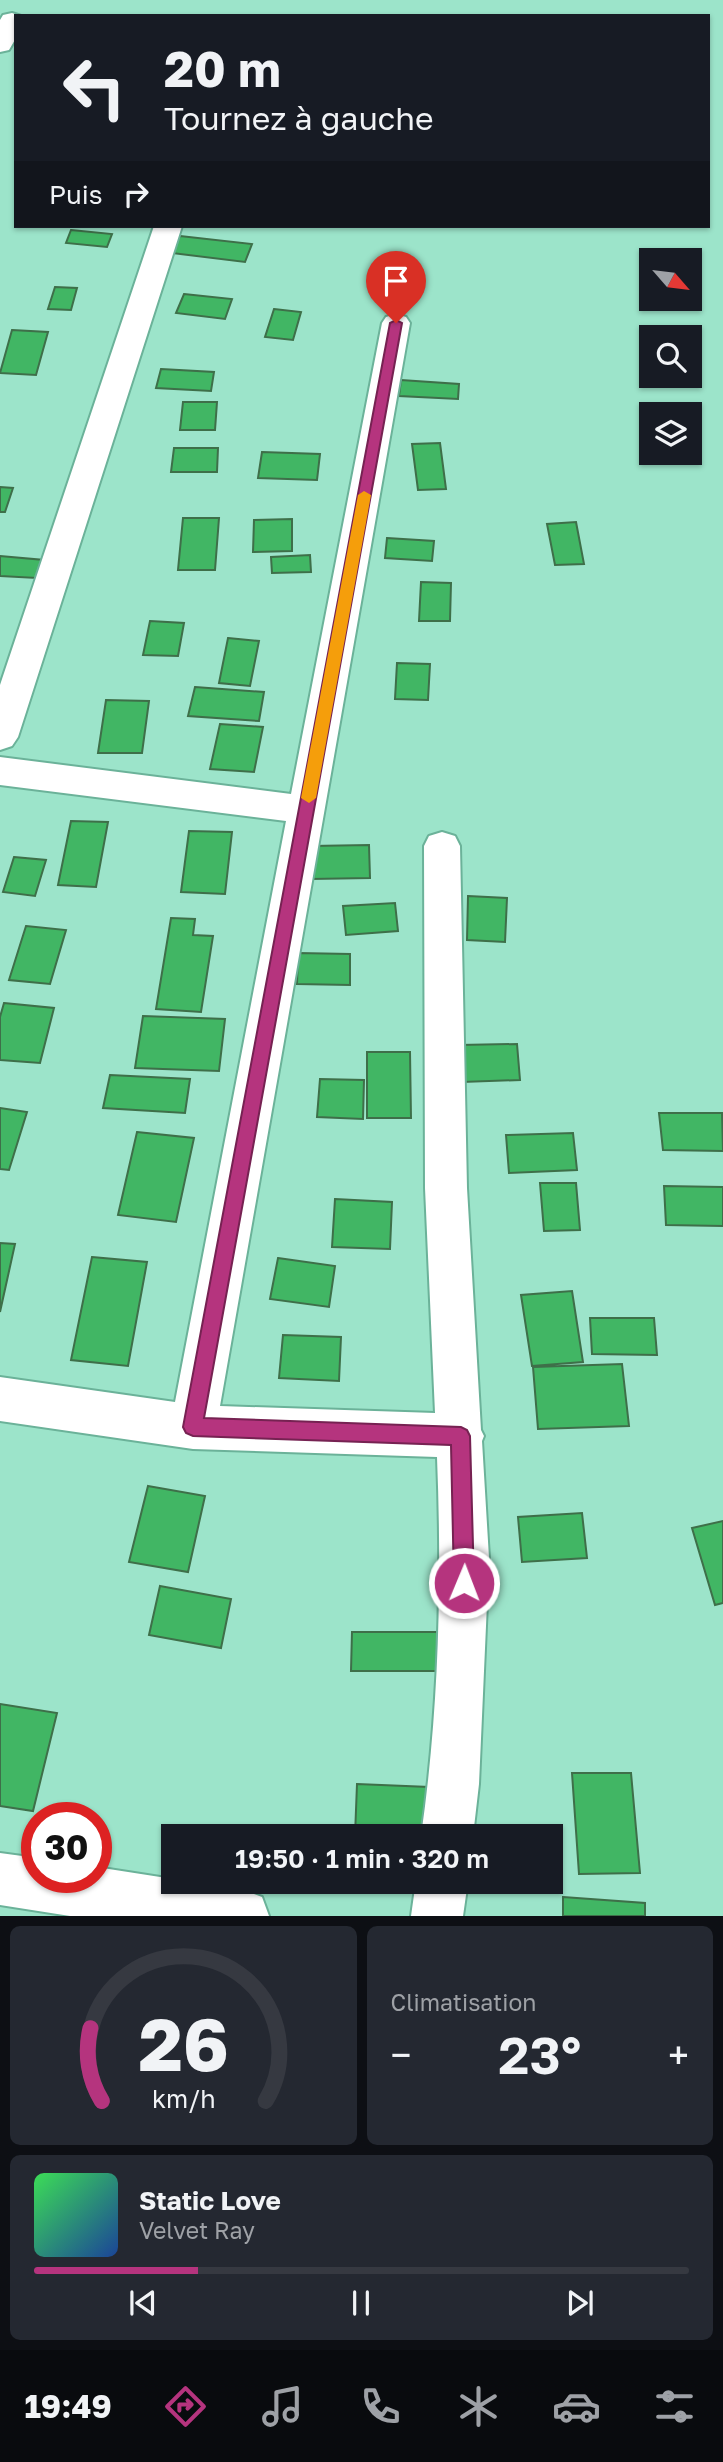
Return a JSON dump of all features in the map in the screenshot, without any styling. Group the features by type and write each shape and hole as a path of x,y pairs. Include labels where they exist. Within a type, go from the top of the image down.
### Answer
{"street":[{"path":"0,45 12,20"},
{"path":"0,737 167,228"},
{"path":"193,1427 396,323"},
{"path":"0,771 306,810"},
{"path":"442,846 446,1188 461,1436 465,1558 454,1784 449,1824"},
{"path":"0,1399 193,1427 461,1436"},
{"path":"0,1880 243,1916"},
{"path":"437,1916 440,1894"}],"building":[{"path":"71,230 112,234 107,247 66,243"},
{"path":"180,236 252,244 245,262 172,253"},
{"path":"55,287 77,288 71,310 48,309"},
{"path":"184,294 232,299 225,319 176,313"},
{"path":"274,309 301,312 293,340 265,337"},
{"path":"12,330 48,332 36,375 0,373"},
{"path":"161,369 214,372 211,391 156,388"},
{"path":"401,380 459,384 458,399 399,396"},
{"path":"183,402 217,402 215,430 180,430"},
{"path":"440,443 446,489 418,490 412,444"},
{"path":"174,448 218,448 217,472 171,472"},
{"path":"262,452 320,454 317,480 258,478"},
{"path":"0,487 13,488 5,512 0,512"},
{"path":"183,518 219,518 215,570 178,570"},
{"path":"292,519 292,551 253,552 254,520"},
{"path":"576,522 584,564 555,565 547,524"},
{"path":"387,538 434,541 432,561 385,558"},
{"path":"310,555 311,572 272,573 271,557"},
{"path":"0,556 44,560 37,578 0,576"},
{"path":"421,582 451,583 450,621 419,621"},
{"path":"150,621 184,623 178,656 143,655"},
{"path":"228,638 259,641 250,686 219,683"},
{"path":"397,663 430,664 428,700 395,699"},
{"path":"195,687 264,692 259,721 188,716"},
{"path":"106,700 149,701 142,753 98,753"},
{"path":"220,724 263,727 254,772 210,769"},
{"path":"71,821 108,822 96,887 58,885"},
{"path":"189,831 232,832 225,894 181,892"},
{"path":"369,845 370,878 311,879 311,846"},
{"path":"14,857 46,860 35,896 3,892"},
{"path":"468,896 507,898 505,942 467,940"},
{"path":"395,903 398,931 346,935 343,906"},
{"path":"171,918 195,919 193,935 213,936 201,1012 156,1009"},
{"path":"26,926 66,930 50,984 9,980"},
{"path":"298,953 350,954 350,985 297,984"},
{"path":"4,1003 54,1008 40,1063 0,1060 0,1017"},
{"path":"143,1016 225,1019 219,1071 135,1068"},
{"path":"517,1044 520,1080 462,1082 459,1045"},
{"path":"367,1052 410,1052 411,1118 367,1118"},
{"path":"110,1075 190,1079 185,1113 103,1108"},
{"path":"320,1079 364,1080 363,1119 317,1117"},
{"path":"0,1108 27,1112 9,1170 0,1169"},
{"path":"659,1113 722,1113 723,1151 663,1150"},
{"path":"137,1132 194,1138 176,1222 118,1215"},
{"path":"573,1133 577,1170 509,1173 506,1135"},
{"path":"540,1183 576,1183 580,1230 544,1231"},
{"path":"664,1186 723,1187 723,1226 666,1225"},
{"path":"335,1199 392,1202 390,1249 332,1247"},
{"path":"0,1243 15,1244 0,1312"},
{"path":"92,1257 147,1262 128,1366 71,1360"},
{"path":"278,1258 335,1266 329,1307 270,1299"},
{"path":"572,1291 583,1362 532,1366 521,1295"},
{"path":"590,1318 654,1318 657,1355 592,1354"},
{"path":"283,1335 341,1337 339,1381 279,1378"},
{"path":"622,1364 629,1426 538,1429 533,1367"},
{"path":"148,1486 205,1496 188,1572 129,1562"},
{"path":"582,1513 587,1558 522,1562 518,1517"},
{"path":"723,1521 723,1603 715,1605 692,1528"},
{"path":"160,1586 231,1599 221,1648 149,1635"},
{"path":"352,1632 444,1632 445,1671 351,1671"},
{"path":"0,1704 57,1713 35,1802 21,1802 21,1809 0,1806"},
{"path":"572,1773 631,1773 640,1873 579,1874"},
{"path":"357,1784 429,1787 428,1824 355,1824"},
{"path":"563,1897 645,1903 645,1916 563,1916"}],"slow traffic":[{"path":"309,798 364,495"}],"route":[{"path":"396,323 193,1427 461,1436 464,1583"}]}
